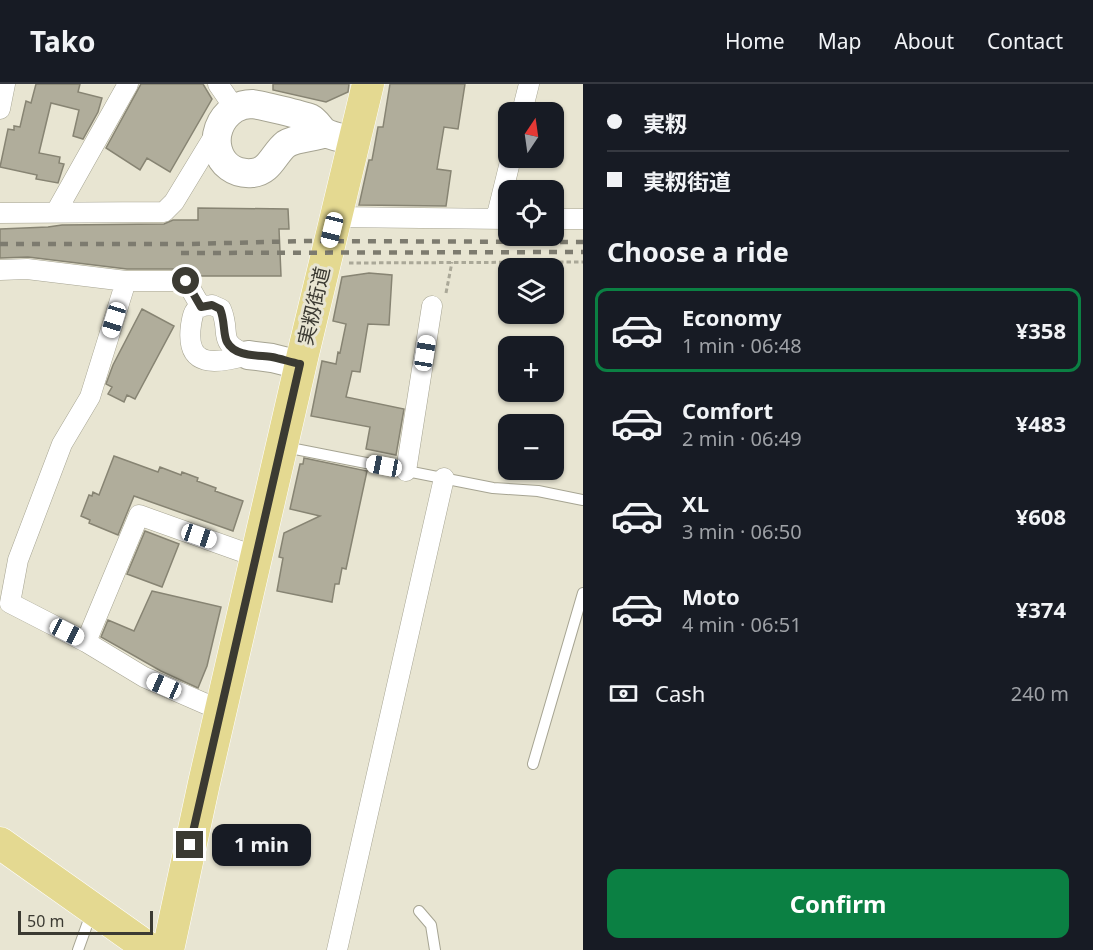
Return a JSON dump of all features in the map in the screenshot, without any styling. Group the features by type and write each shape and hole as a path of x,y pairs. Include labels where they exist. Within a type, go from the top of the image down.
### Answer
{"main road":[{"name":"実籾街道","path":"168,950 204,783 335,217 340,137 368,84"},
{"path":"0,843 151,950"}],"street":[{"path":"0,109 5,84"},
{"path":"56,212 128,84"},
{"path":"218,84 228,100 236,107"},
{"path":"525,102 530,84"},
{"path":"0,213 164,212 174,202 226,115 236,107 250,104 310,118 340,137"},
{"path":"216,133 216,145 221,158 235,169 251,174 268,166 284,146 293,140 340,137"},
{"path":"335,217 498,219"},
{"path":"564,219 583,219"},
{"path":"0,270 27,269 126,281 186,281 201,307"},
{"path":"126,281 90,397 62,444 18,560 10,603 86,642 144,677 222,711"},
{"path":"248,355 231,360 198,358 189,340 194,313 201,307 212,305 220,309 224,316 225,338 232,348 248,355 272,357 300,364"},
{"path":"406,471 432,306"},
{"path":"337,950 444,478"},
{"path":"86,642 139,515 256,556"}],"lane":[{"path":"281,447 493,488 538,491 583,500"},
{"path":"533,764 583,593"},
{"path":"78,950 93,909"},
{"path":"419,911 431,925 435,950"}],"path":[{"path":"432,306 443,309 452,262"},
{"path":"338,263 583,262"}],"building":[{"path":"36,84 80,84 78,92 102,98 98,112 83,139 73,136 79,110 51,103 39,153 60,157 59,163 64,164 58,183 36,179 37,175 0,167 8,129 14,130 14,126 20,127 26,101 31,103"},
{"path":"141,84 203,84 212,99 170,172 147,158 140,170 106,148"},
{"path":"273,84 349,84 348,92 326,102 273,90"},
{"path":"390,84 465,84 458,129 444,127 437,169 451,171 446,206 359,205 369,160 372,160 378,127 383,127"},
{"path":"198,208 288,209 289,229 279,229 281,276 197,276 186,269 127,269 28,257 0,258 0,229 62,225 164,224 173,220 198,220"},
{"path":"369,273 392,275 389,325 368,324 360,372 352,371 346,397 404,409 396,455 366,449 370,427 311,416 322,361 336,364 338,352 340,353 346,324 333,321 342,277"},
{"path":"142,309 174,326 135,399 127,395 124,402 108,394 112,387 106,384 113,365"},
{"path":"114,456 158,472 160,467 181,475 182,472 216,488 215,491 243,501 233,531 134,496 118,535 89,523 90,520 81,516 89,495 92,496 93,492 99,495"},
{"path":"304,458 367,471 346,569 342,568 339,584 335,584 332,602 277,591 283,558 279,557 284,533 320,516 290,509 300,464 303,464"},
{"path":"145,531 179,544 162,587 127,574"},
{"path":"152,591 221,607 207,666 198,688 161,671 101,637 108,620 134,631"}],"railway":[{"path":"0,244 189,244 306,241 583,242"},
{"path":"181,253 583,252"}],"route":[{"path":"186,281 201,307 212,305 220,309 226,326 225,338 232,348 248,355 272,357 300,364 190,845"}]}
